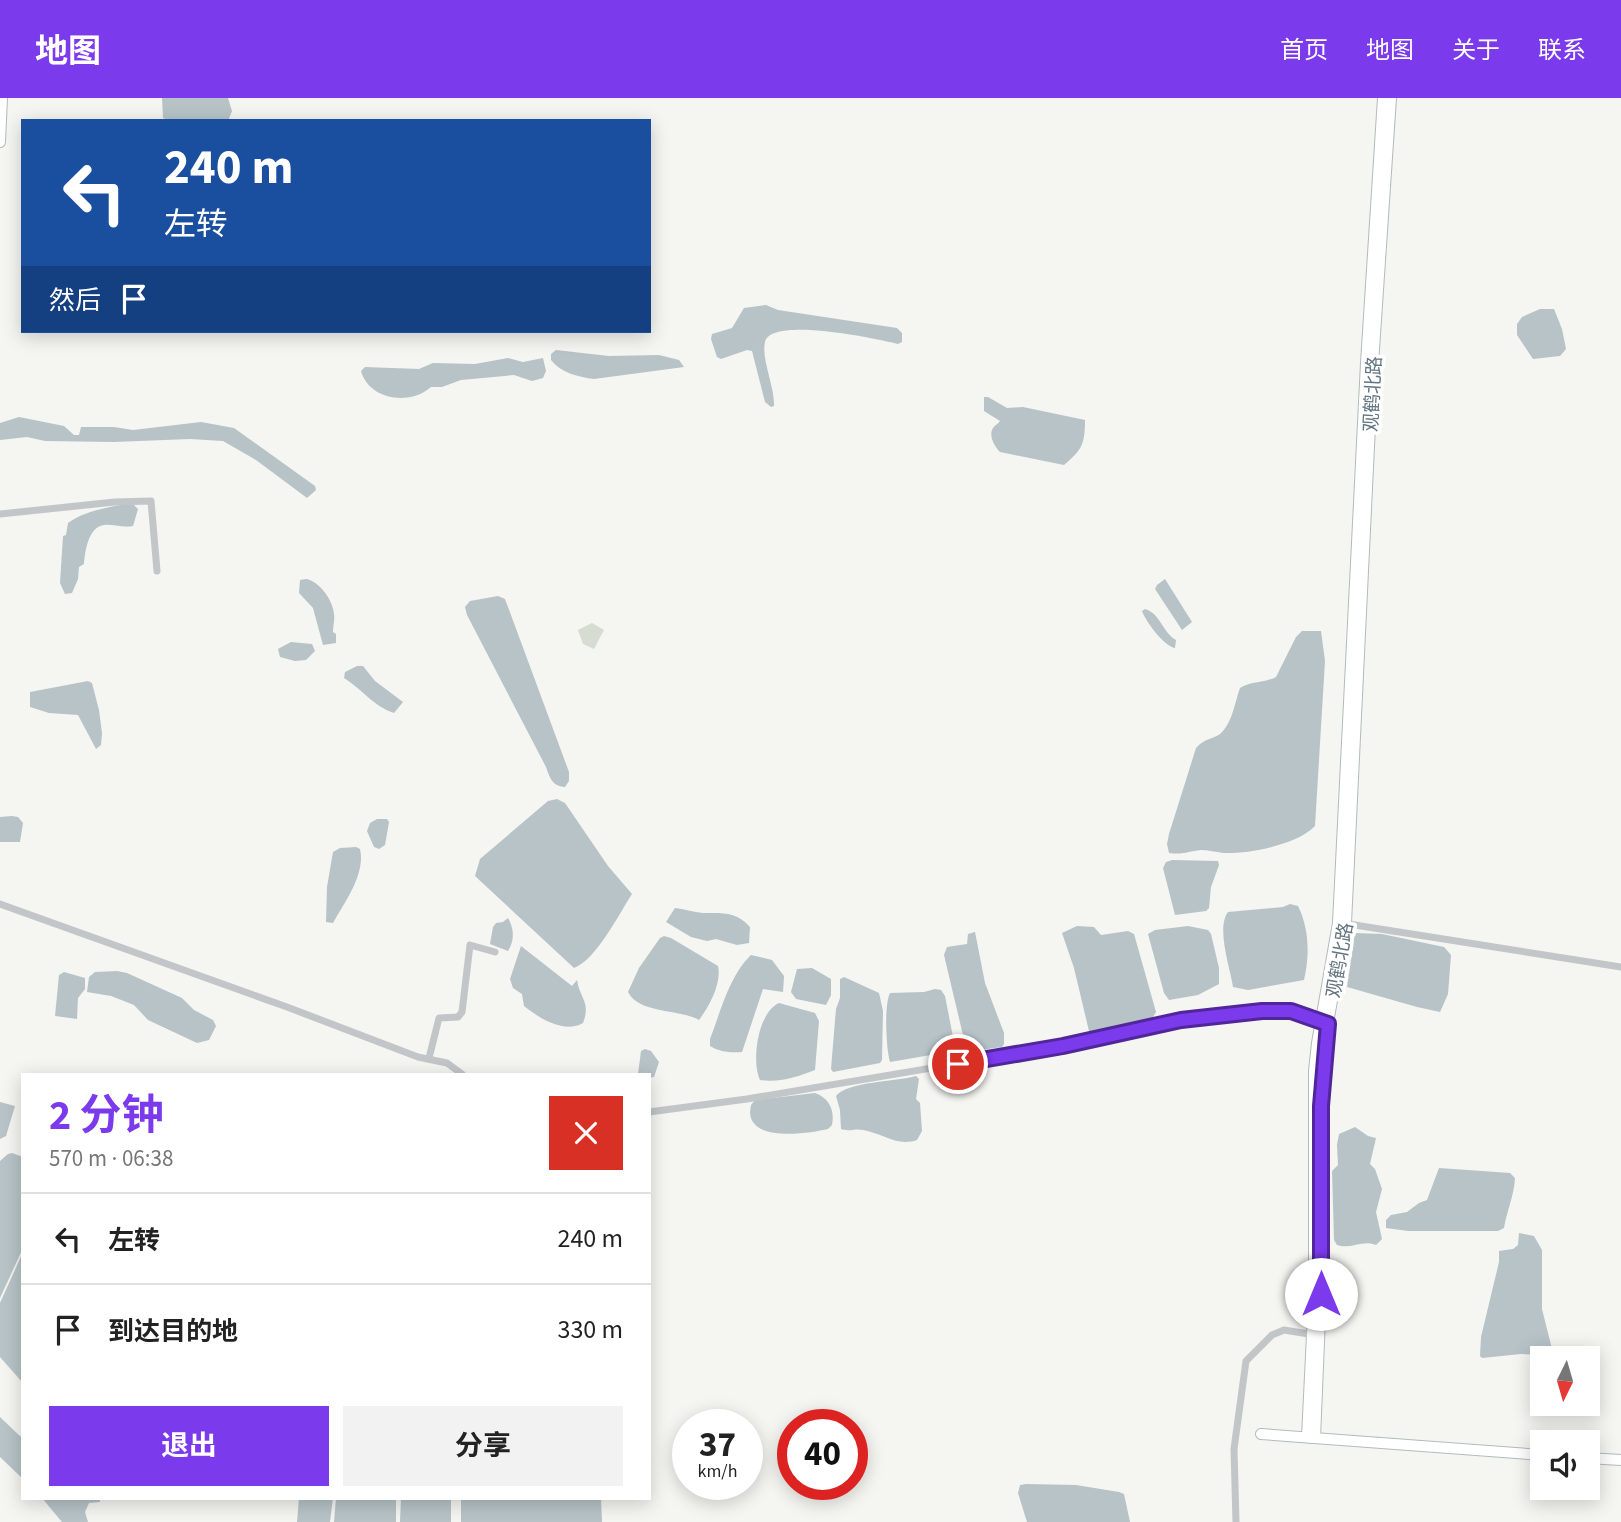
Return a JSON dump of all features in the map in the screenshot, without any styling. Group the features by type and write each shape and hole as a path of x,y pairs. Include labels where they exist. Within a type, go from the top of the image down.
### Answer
{"street":[{"path":"0,142 2,98"},
{"name":"观鹤北路","path":"1342,923 1366,363 1383,98"},
{"name":"观鹤北路","path":"1316,1335 1307,1437 1315,1437 1316,1335 1313,1106 1324,1023 1342,923 1391,98"},
{"path":"0,513 151,501 157,571"},
{"path":"0,905 287,1007 418,1057 447,1063 462,1073"},
{"path":"1342,923 1621,967"},
{"path":"429,1058 439,1018 458,1017 462,1012 470,945 495,952"},
{"path":"651,1112 747,1099 1063,1046 1181,1020 1262,1011 1291,1011 1324,1023"},
{"path":"1236,1522 1234,1449 1246,1361 1272,1335 1284,1330 1316,1335"},
{"path":"1261,1434 1530,1454"},
{"path":"1600,1459 1621,1460"}],"shaded area":[{"path":"162,98 228,98 232,111 229,119 163,118"},
{"path":"766,305 778,310 897,328 902,333 902,342 898,344 826,331 785,331 772,334 765,342 764,349 774,398 774,406 771,407 765,402 752,351 747,350 721,359 717,357 711,339 712,334 732,328 744,308"},
{"path":"1540,309 1554,309 1566,349 1560,356 1533,359 1517,335 1517,324 1522,317"},
{"path":"556,350 609,356 659,355 679,360 684,367 594,379 576,376 560,368 551,360 551,354"},
{"path":"508,358 523,362 543,358 546,371 543,378 532,381 514,375 461,380 402,398 381,394 365,381 361,371 365,367 419,369 433,363 475,364"},
{"path":"984,397 1007,408 1023,407 1085,420 1081,446 1064,465 1000,452 991,434 1000,421 984,411"},
{"path":"19,417 64,426 74,435 79,435 81,427 133,430 201,422 234,428 315,486 316,490 307,498 256,460 223,441 45,441 27,437 0,440 0,423"},
{"path":"132,503 138,509 133,526 104,525 94,530 72,593 65,594 60,583 63,536 66,535 68,523 90,512"},
{"path":"306,579 320,587 331,603 336,643 323,645 313,608 299,593 300,580"},
{"path":"1165,579 1192,622 1182,630 1155,589"},
{"path":"498,596 505,599 569,772 569,781 565,787 557,785 550,778 467,615 465,607 470,601"},
{"path":"1145,609 1155,615 1176,640 1175,648 1166,643 1151,627 1142,611"},
{"path":"592,623 604,630 594,649 583,644 578,630"},
{"path":"1302,631 1321,631 1325,661 1315,826 1297,838 1258,850 1233,853 1201,850 1169,853 1169,834 1196,748 1224,730 1240,688 1276,677 1296,637"},
{"path":"291,642 312,644 315,651 306,660 295,661 280,657 278,649"},
{"path":"363,666 375,681 403,702 394,713 380,706 344,678 345,672"},
{"path":"88,681 92,683 102,733 101,745 96,749 78,715 49,713 30,707 30,692"},
{"path":"557,799 565,803 608,866 632,894 599,946 591,956 574,968 475,876 480,859 548,801"},
{"path":"0,817 18,817 23,823 20,842 0,842"},
{"path":"377,819 387,819 389,822 385,845 379,849 374,847 367,831 370,823"},
{"path":"340,848 360,849 361,859 357,878 333,923 326,922 327,887 333,852"},
{"path":"1218,861 1209,908 1206,911 1175,915 1163,868 1166,862"},
{"path":"1290,904 1298,906 1306,932 1308,951 1304,980 1248,990 1233,987 1223,928 1228,912"},
{"path":"675,908 728,914 739,918 750,927 749,943 737,945 716,939 707,941 691,937 666,922"},
{"path":"508,918 513,934 508,951 490,944 493,927"},
{"path":"1077,926 1094,927 1101,935 1128,931 1134,934 1156,1012 1151,1020 1095,1033 1089,1031 1074,968 1062,933"},
{"path":"1188,926 1208,930 1211,934 1219,968 1219,984 1198,995 1169,1000 1164,993 1148,934 1155,930"},
{"path":"975,932 985,983 1004,1033 1004,1044 1002,1047 967,1052 944,955 947,947 967,944 968,934"},
{"path":"1355,933 1382,934 1444,947 1451,955 1448,994 1440,1012 1347,987"},
{"path":"664,936 718,966 716,987 699,1020 650,1008 633,999 628,992 639,968"},
{"path":"521,946 572,986 577,980 586,1010 583,1023 560,1026 544,1020 524,1006 522,994 513,988 510,979"},
{"path":"751,955 772,960 784,976 783,992 763,989 742,1052 717,1050 710,1046 710,1039 731,983"},
{"path":"812,968 831,979 831,995 826,1005 796,999 791,992 797,969"},
{"path":"117,971 182,998 194,1010 213,1020 216,1026 209,1040 197,1043 148,1020 134,1005 111,996 87,992 89,977 95,972"},
{"path":"64,972 85,978 85,989 78,998 77,1019 55,1016 59,975"},
{"path":"844,977 879,993 883,1011 882,1060 880,1063 833,1072 831,1069 836,1009 840,998 840,979"},
{"path":"941,990 945,996 954,1051 890,1062 886,1027 890,993"},
{"path":"779,1003 815,1013 819,1021 815,1070 788,1079 760,1080 756,1061 758,1038 766,1016"},
{"path":"641,1051 651,1051 659,1062 654,1077 651,1078 651,1073 638,1073"},
{"path":"916,1076 919,1079 916,1099 920,1103 922,1131 917,1140 896,1141 863,1130 841,1129 836,1096 842,1091 851,1087"},
{"path":"815,1093 827,1101 832,1110 832,1125 828,1129 777,1133 759,1128 751,1118 751,1105 755,1100"},
{"path":"0,1102 15,1106 6,1136 0,1139"},
{"path":"1355,1127 1376,1138 1370,1164 1375,1169 1382,1189 1376,1212 1382,1239 1376,1245 1366,1243 1342,1246 1337,1245 1334,1240 1332,1171 1338,1165 1339,1134"},
{"path":"8,1154 21,1156 21,1252 0,1298 0,1161"},
{"path":"1439,1168 1510,1173 1515,1178 1504,1228 1498,1231 1408,1231 1386,1228 1386,1220 1391,1215 1407,1212 1427,1200"},
{"path":"1519,1233 1534,1236 1542,1250 1542,1309 1551,1346 1530,1346 1530,1354 1482,1358 1481,1337 1499,1262 1499,1251 1513,1249 1518,1245"},
{"path":"21,1256 21,1381 0,1357 0,1303"},
{"path":"0,1417 21,1437 21,1477 0,1457"},
{"path":"1020,1485 1076,1485 1119,1492 1124,1494 1130,1522 1027,1522 1018,1493"},
{"path":"44,1500 100,1500 89,1503 85,1512 88,1522 62,1522"},
{"path":"299,1500 333,1500 330,1522 297,1522"},
{"path":"336,1500 396,1500 396,1522 334,1522"},
{"path":"401,1500 451,1500 451,1522 400,1522"},
{"path":"461,1500 601,1500 602,1522 461,1522"}],"route":[{"path":"958,1064 1063,1046 1181,1020 1262,1011 1291,1011 1328,1024 1324,1045 1321,1106 1321,1294"}]}
